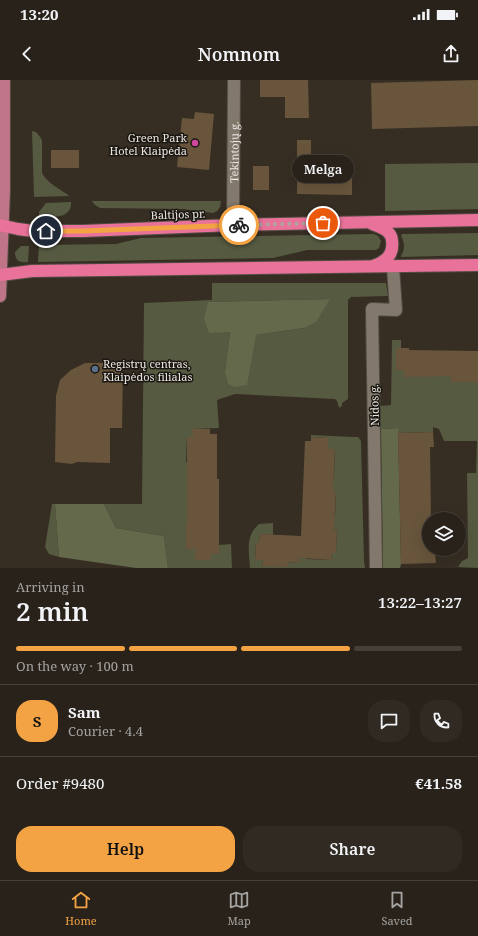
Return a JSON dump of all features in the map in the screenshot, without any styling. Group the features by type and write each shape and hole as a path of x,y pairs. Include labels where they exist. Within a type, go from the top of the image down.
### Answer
{"highway":[{"name":"Baltijos pr.","path":"1,225 18,229 83,231 233,225 478,220"},
{"path":"368,222 387,231 391,235 392,245 391,253 386,259 381,263 368,267"},
{"path":"0,275 32,272 478,265"}],"main road":[{"path":"0,296 4,159 4,80"}],"street":[{"name":"Tekintojų g.","path":"233,225 234,80"},
{"name":"Nidos g.","path":"376,568 372,309 396,310 393,267"}],"green space":[{"path":"32,131 36,132 42,141 42,173 44,177 69,196 34,197"},
{"path":"478,163 478,209 385,211 385,164"},
{"path":"92,201 221,201 220,207 213,213 183,209 100,208"},
{"path":"71,202 68,212 60,216 39,217 39,212 46,203"},
{"path":"478,233 478,255 401,257 404,246 401,236 402,234"},
{"path":"374,234 378,236 381,241 379,248 376,250 307,250 273,258 38,262 39,245 116,244 141,238"},
{"path":"21,246 29,246 28,262 20,262 16,258 15,252"},
{"path":"212,283 386,283 388,296 351,297 348,300 348,399 342,403 342,406 339,408 335,399 235,394 217,400 219,428 193,429 193,437 187,437 186,462 192,462 191,524 186,525 186,549 195,549 195,560 211,560 211,554 219,554 219,545 231,544 232,568 168,568 164,536 116,528 104,504 142,504 144,303 212,300","holes":["330,299 304,328 256,335 225,371 230,332 208,302"]},
{"path":"330,299 316,322 304,328 256,335 247,385 235,387 228,384 225,371 230,332 209,333 204,319 208,302"},
{"path":"392,340 401,340 401,348 396,349 396,370 404,370 404,377 439,371 439,376 451,376 451,382 478,382 478,568 458,567 462,561 468,558 467,473 476,473 477,441 444,441 439,429 433,427 433,432 398,433 398,428 381,429 380,406 391,405"},
{"path":"398,428 401,564 400,568 383,568 381,429"},
{"path":"311,435 358,437 361,441 365,568 250,568 250,539 259,524 273,523 273,535 260,534 259,543 256,543 255,559 263,560 262,566 288,562 299,563 300,552 307,559 331,560 332,553 336,552 337,530 327,529 335,516 336,492 330,491 334,475 335,449 328,449 328,438 311,437"},
{"path":"52,504 55,504 59,557 49,554 45,547"},
{"path":"55,504 104,504 116,528 164,536 168,568 136,568 59,557"}],"building":[{"path":"260,80 308,80 309,118 285,118 285,97 260,97"},
{"path":"478,80 478,126 372,129 371,83"},
{"name":"Green Park Hotel Klaipėda","path":"195,112 214,114 209,170 177,167 182,118 194,119"},
{"path":"297,140 311,140 311,166 352,166 352,195 297,194"},
{"path":"51,150 79,150 79,168 51,168"},
{"path":"253,166 269,166 269,190 253,190"},
{"path":"396,348 409,348 409,350 478,351 478,382 451,382 451,376 404,377 404,370 396,370"},
{"path":"85,363 104,363 123,372 122,428 110,428 110,463 77,462 72,464 55,462 56,396 60,380 71,370"},
{"path":"192,429 210,429 210,434 217,434 217,479 219,479 219,554 211,554 211,560 195,560 195,549 186,549 187,437 193,437"},
{"path":"433,432 434,447 430,447 431,512 422,512 422,556 435,556 436,563 401,564 398,433"},
{"path":"311,437 328,438 328,449 335,449 333,491 336,492 334,530 337,530 336,553 332,553 331,560 300,558 299,563 288,562 288,567 262,566 263,560 255,560 256,543 259,543 260,534 301,536 305,441 311,441"}],"way so far":[{"path":"239,225 323,223"}],"place":[{"name":"Green Park Hotel Klaipėda","path":"195,143"},
{"name":"Melga","path":"323,223"},
{"name":"Registrų centras, Klaipėdos filialas","path":"95,369"}],"route":[{"path":"46,231 239,225"}]}
